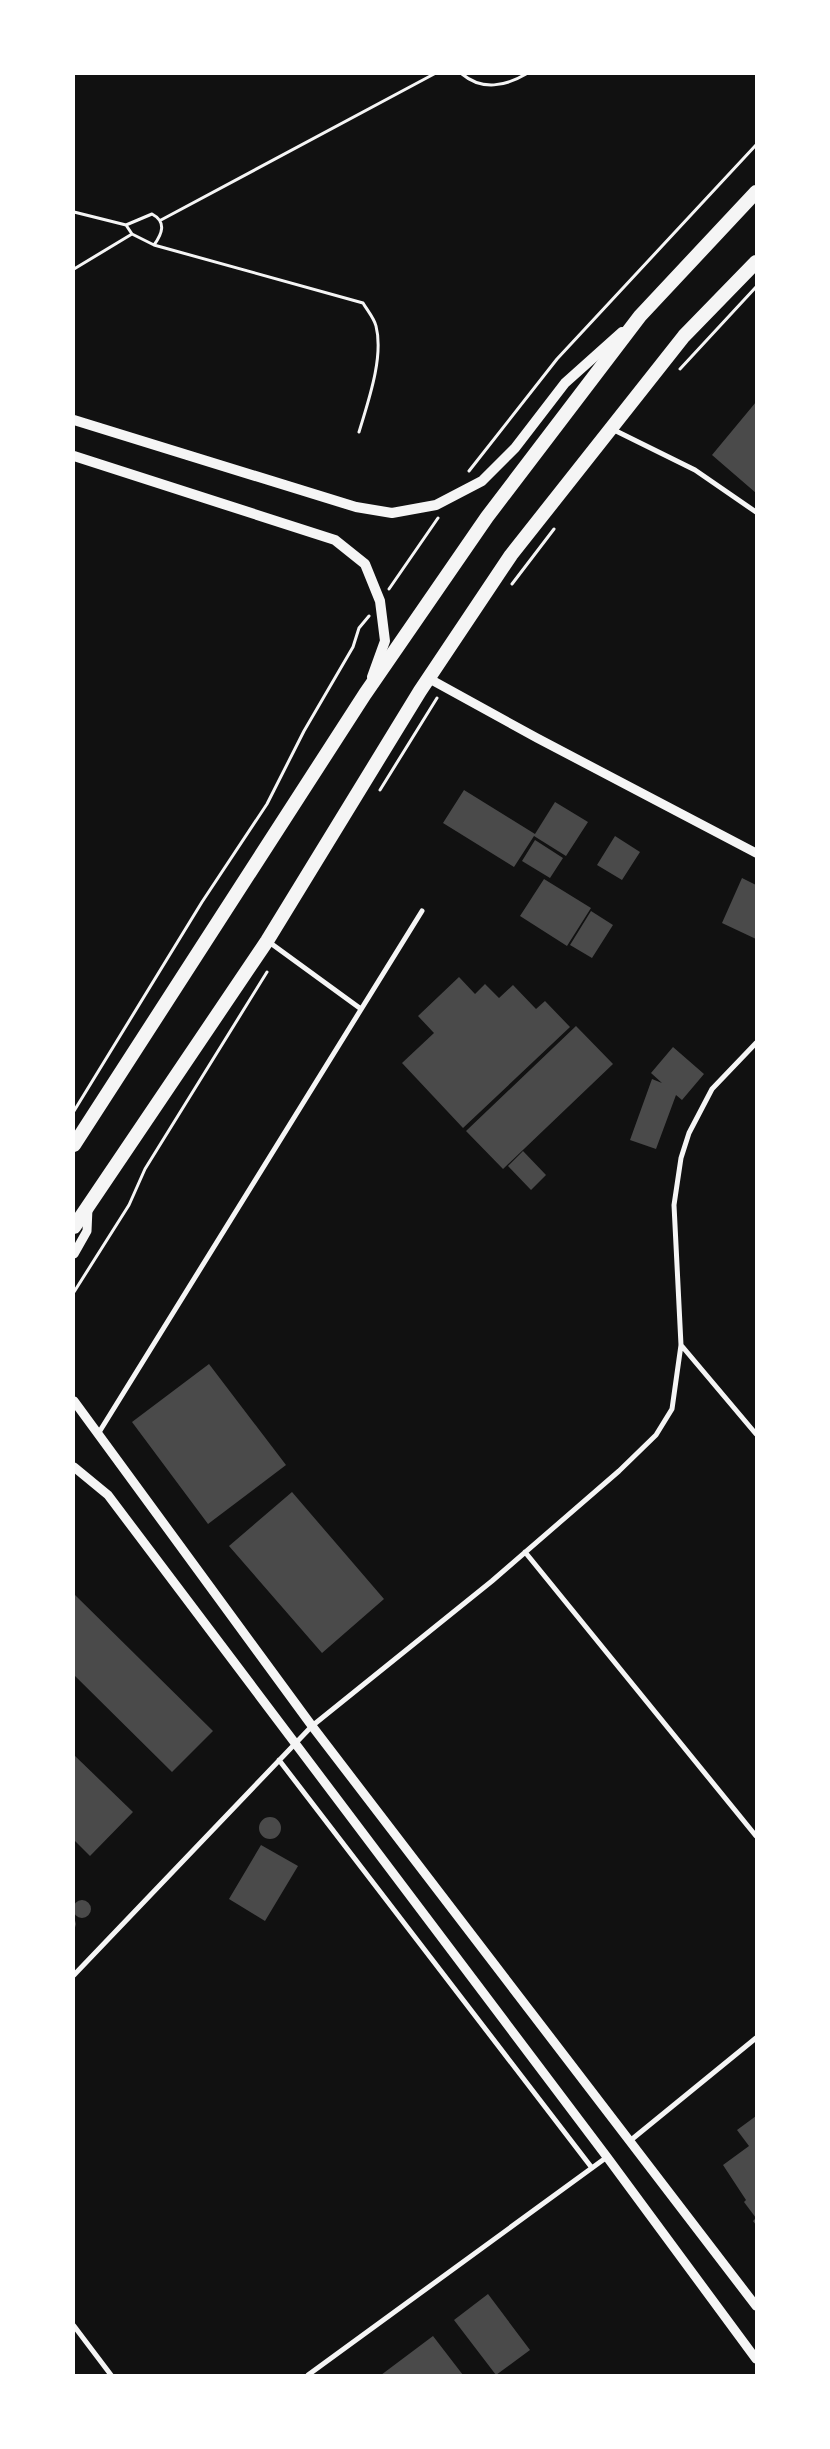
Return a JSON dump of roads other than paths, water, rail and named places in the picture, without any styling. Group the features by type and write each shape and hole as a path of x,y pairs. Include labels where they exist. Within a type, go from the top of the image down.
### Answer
{"highway":[{"path":"735,214 756,186"},
{"path":"74,1145 366,694 487,517 640,316 756,192"},
{"path":"74,1227 267,941 428,678 511,555 684,336 756,262"}],"main road":[{"path":"74,420 356,506 392,513 436,505 482,481 515,448 565,383 640,316"},
{"path":"74,456 335,540 365,564 380,601 385,642 366,694"}],"street":[{"path":"610,428 695,470 756,512"},
{"path":"428,678 537,738 756,853"},
{"path":"98,1434 422,911"},
{"path":"267,941 361,1010"},
{"path":"74,1975 312,1726 525,1552 619,1471 656,1434 672,1409 681,1345 674,1205 681,1158 689,1133 712,1090 756,1044"},
{"path":"74,1254 87,1232 88,1204"},
{"path":"681,1345 756,1434"},
{"path":"74,1401 312,1726 756,2306"},
{"path":"74,1467 108,1495 607,2157 756,2359"},
{"path":"525,1552 756,1836"},
{"path":"279,1760 592,2168"},
{"path":"630,2140 756,2038"},
{"path":"308,2375 607,2157"},
{"path":"74,2326 111,2375"}]}
